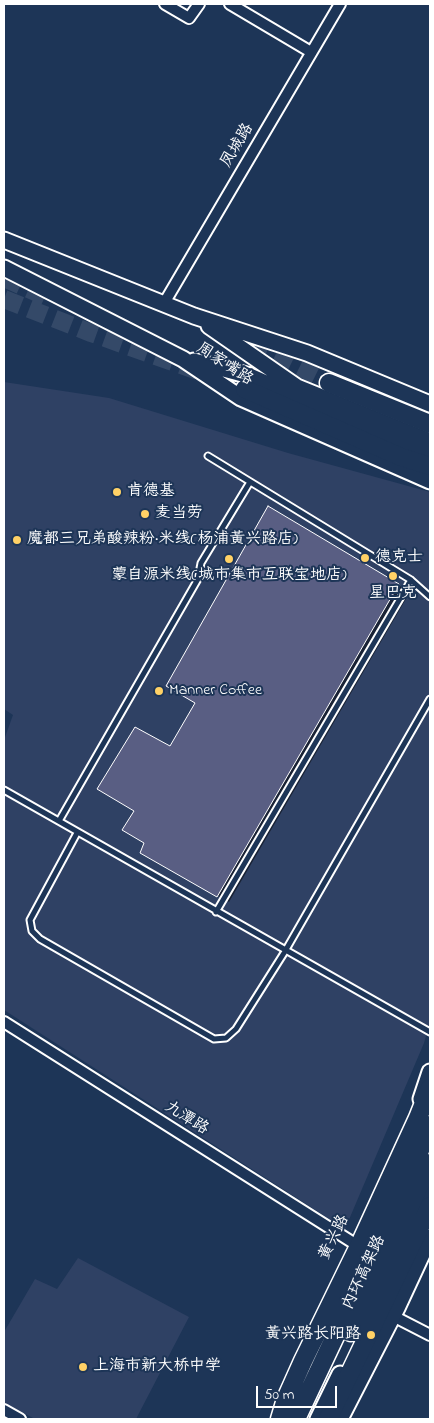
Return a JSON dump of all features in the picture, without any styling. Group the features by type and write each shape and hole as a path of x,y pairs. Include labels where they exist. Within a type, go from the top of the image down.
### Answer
{"highway":[{"path":"329,383 430,424"},
{"path":"245,389 401,457 430,466"},
{"path":"401,457 430,476"},
{"path":"280,1419 286,1399 303,1361 361,1242 430,1088"},
{"name":"内环高架路","path":"296,1419 405,1188 430,1125"},
{"name":"内环高架路","path":"307,1419 354,1326 430,1163"},
{"path":"328,1419 430,1206"}],"main road":[{"name":"周家嘴路","path":"4,240 194,316 307,353 430,404"},
{"name":"周家嘴路","path":"4,268 183,358 241,398 430,481"},
{"path":"194,316 298,387 430,441"},
{"path":"183,358 250,376 430,456"},
{"name":"黄兴路","path":"272,1419 279,1396 414,1116 430,1072"},
{"path":"286,1419 341,1312 398,1194 430,1114"},
{"path":"318,1419 430,1186"},
{"path":"340,1419 393,1316 430,1237"}],"street":[{"path":"165,4 190,18 199,4"},
{"path":"230,4 311,52"},
{"name":"凤城路","path":"163,304 340,4"},
{"name":"九潭路","path":"4,1022 352,1242"},
{"path":"393,1316 430,1335"},
{"path":"4,1410 20,1419"}],"lane":[{"path":"208,456 412,580 430,597"},
{"path":"58,822 198,579 201,563 250,482"},
{"path":"216,912 412,580"},
{"path":"77,833 30,920 32,931 40,939 214,1039 226,1038 236,1029 285,950 430,698"},
{"path":"4,790 430,1032"}],"shaded area":[{"path":"4,382 109,398 288,453 430,492 430,1022 424,1043 345,1229 4,1010 4,740 13,715 4,709"},
{"name":"上海市新大桥中学","path":"78,1258 189,1317 136,1419 35,1419 4,1403 4,1332 35,1279 57,1289"}],"building":[{"path":"268,506 399,584 217,897 140,853 144,843 122,830 134,811 97,789 135,727 170,746 195,703 166,686"}],"tunnel":[{"path":"4,278 51,299"},
{"path":"4,299 91,333 198,371"},
{"path":"226,333 329,383"},
{"path":"207,369 261,393"},
{"path":"370,384 390,395 418,415"}],"place":[{"name":"肯德基","path":"117,492"},
{"name":"麦当劳","path":"145,514"},
{"name":"魔都三兄弟酸辣粉·米线(杨浦黄兴路店)","path":"17,540"},
{"name":"德克士","path":"365,558"},
{"name":"蒙自源米线(城市集市互联宝地店)","path":"229,559"},
{"name":"星巴克","path":"393,576"},
{"name":"Manner Coffee","path":"159,691"},
{"name":"黄兴路长阳路","path":"371,1335"},
{"name":"上海市新大桥中学","path":"83,1367"}]}
